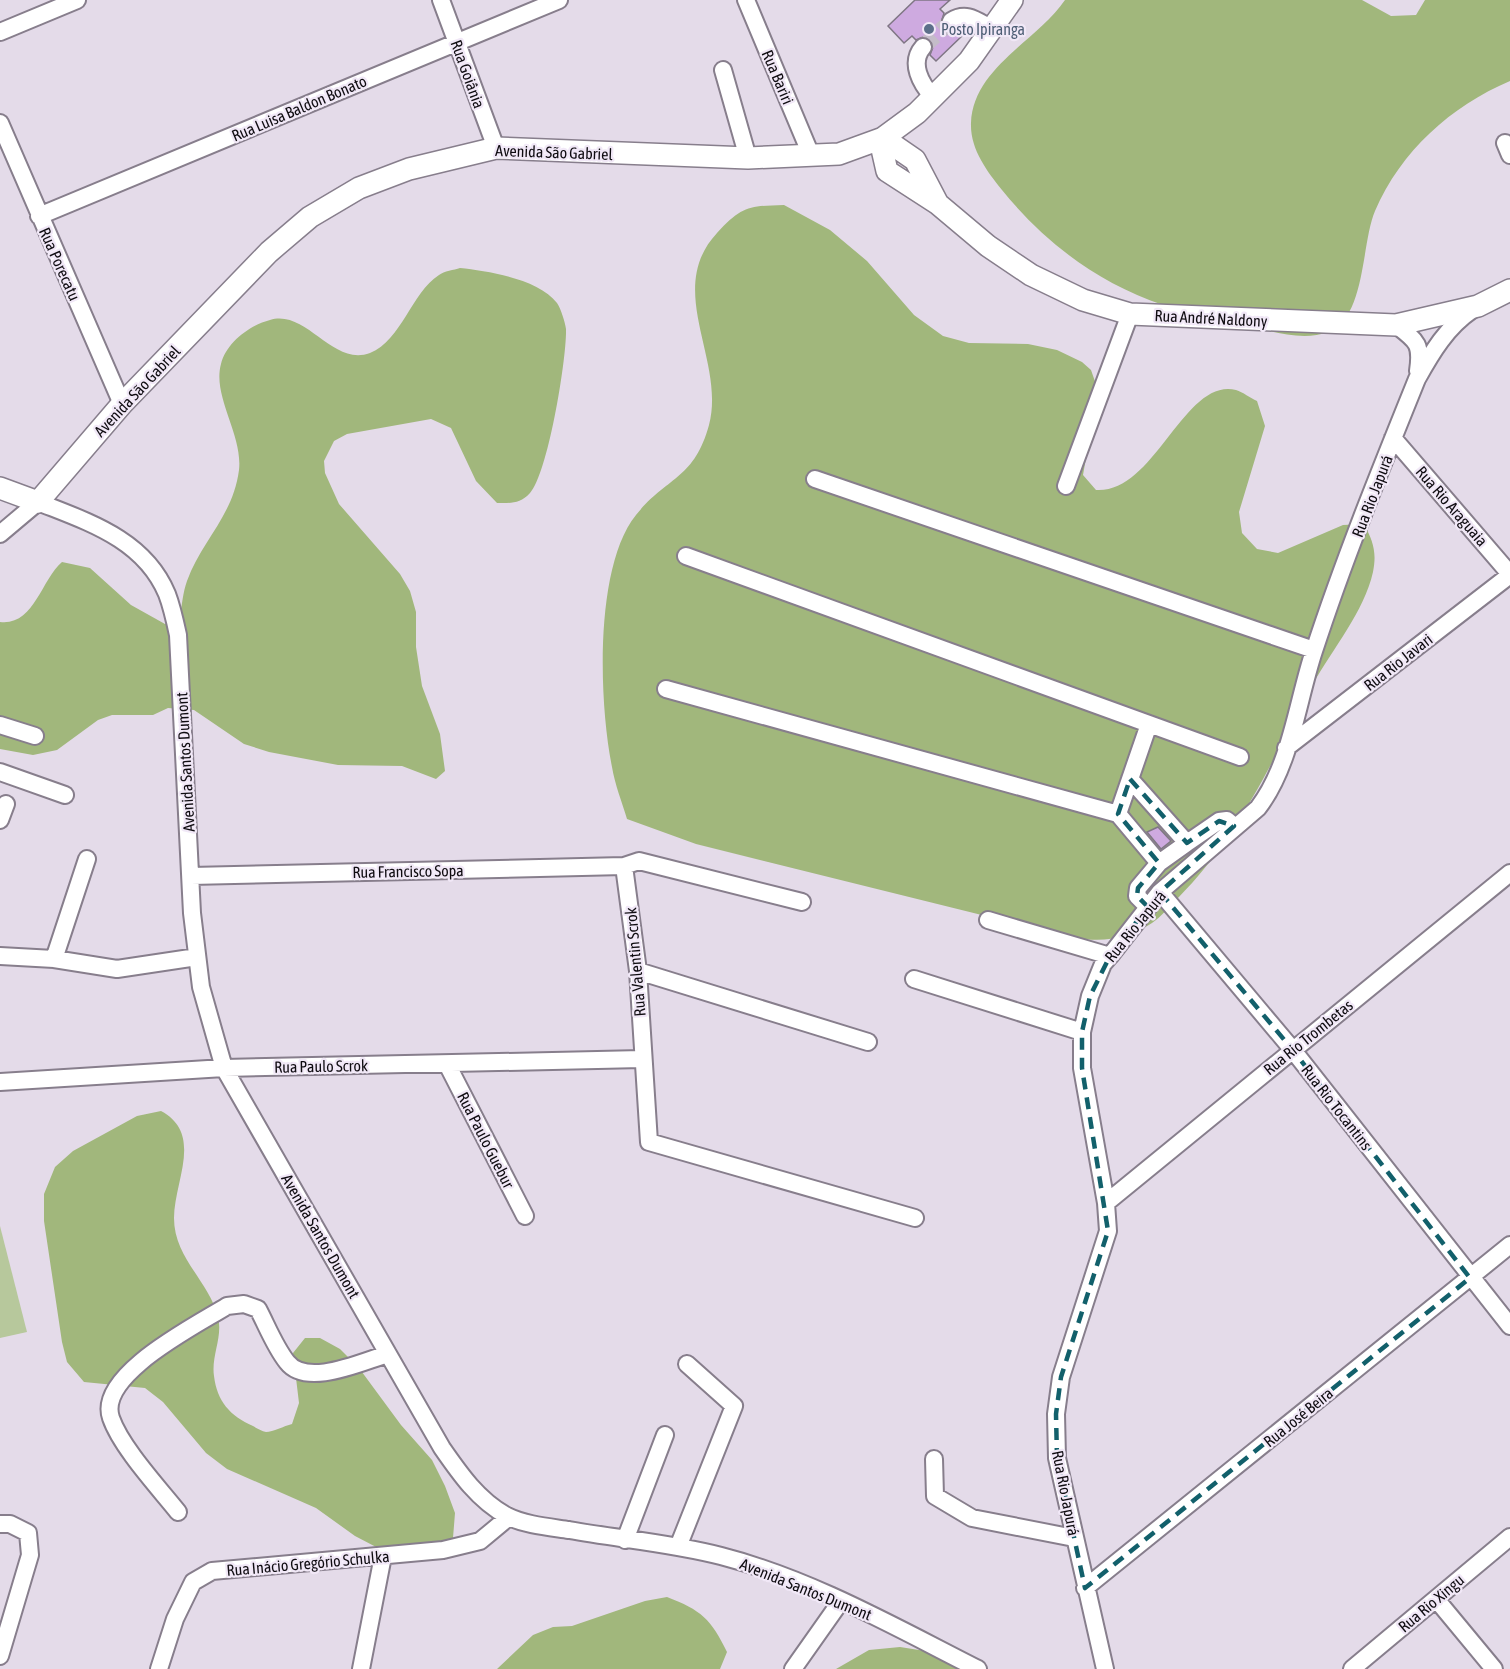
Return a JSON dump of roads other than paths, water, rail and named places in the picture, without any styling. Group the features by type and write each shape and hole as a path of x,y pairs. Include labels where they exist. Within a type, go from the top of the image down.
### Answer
{"main road":[{"name":"Avenida São Gabriel","path":"38,502 122,404 269,252 310,217 359,188 409,168 496,148 748,158 838,154 883,138 917,113 969,61 1012,0"},
{"path":"915,160 913,141 917,113"},
{"path":"883,138 882,149 887,171"},
{"name":"Rua André Naldony","path":"883,138 915,160 938,204"},
{"name":"Rua André Naldony","path":"838,154 887,171 938,204 988,246 1031,275 1083,300 1130,314 1396,325 1478,306 1510,290"},
{"path":"0,488 38,502"}],"street":[{"path":"0,32 78,0"},
{"name":"Rua Goiânia","path":"441,0 496,148"},
{"name":"Rua Luisa Baldon Bonato","path":"39,216 559,0"},
{"name":"Rua Bariri","path":"746,0 811,155"},
{"path":"951,21 960,15 969,16 992,29"},
{"path":"923,47 917,54 916,61 923,86 933,97"},
{"path":"723,70 748,158"},
{"name":"Rua Porecatu","path":"0,123 122,404"},
{"name":"Rua Rio Japurá","path":"1105,1669 1057,1458 1056,1414 1061,1377 1108,1231 1106,1203 1082,1068 1082,1032 1090,996 1104,964 1160,892 1234,826 1258,808 1268,795 1286,748 1314,650 1417,378 1430,355 1454,322 1478,306"},
{"path":"1066,486 1130,314"},
{"name":"Rua Rio Japurá","path":"1396,325 1413,338 1419,346 1417,378"},
{"name":"Rua Rio Araguaia","path":"1393,438 1510,575"},
{"path":"815,479 1314,650"},
{"name":"Avenida São Gabriel","path":"0,534 38,502"},
{"name":"Avenida Santos Dumont","path":"38,502 101,526 130,545 151,567 167,594 178,635 197,957 211,1029 224,1068 442,1448 466,1482 487,1503 509,1517 546,1527 722,1556 782,1576 841,1601 978,1669"},
{"path":"686,556 1240,757"},
{"name":"Rua Rio Javari","path":"1286,748 1510,575"},
{"path":"666,689 1118,814 1159,863"},
{"path":"1118,814 1149,724"},
{"path":"0,725 35,736"},
{"path":"0,772 65,795"},
{"path":"1130,779 1187,843"},
{"path":"0,820 6,804"},
{"path":"1148,908 1137,896 1137,888 1159,863 1219,821 1227,820 1234,826"},
{"path":"54,959 87,859"},
{"name":"Rua Francisco Sopa","path":"191,876 624,866 639,861 802,902"},
{"name":"Rua Valentin Scrok","path":"624,866 638,971 649,1142 915,1218"},
{"name":"Rua Rio Trombetas","path":"1106,1203 1510,873"},
{"name":"Rua Rio Tocantins","path":"1160,892 1292,1050 1510,1326"},
{"path":"988,921 1110,956"},
{"path":"0,956 54,959 117,969 197,957"},
{"path":"638,971 868,1042"},
{"path":"914,979 1082,1032"},
{"name":"Rua Paulo Scrok","path":"0,1082 224,1068 642,1059"},
{"name":"Rua Paulo Guebur","path":"447,1064 525,1216"},
{"name":"Rua José Beira","path":"1085,1588 1510,1245"},
{"path":"178,1512 117,1432 110,1415 120,1380 135,1365 227,1306 244,1304 258,1309 288,1364 304,1372 321,1374 388,1354"},
{"path":"678,1547 734,1406 687,1364"},
{"path":"626,1540 665,1435"},
{"path":"934,1459 935,1496 972,1518 1074,1538"},
{"name":"Rua Inácio Gregório Schulka","path":"159,1669 175,1619 193,1582 212,1571 443,1550 480,1541 509,1517"},
{"path":"0,1524 10,1524 28,1533 30,1555 0,1656"},
{"name":"Rua Rio Xingu","path":"1352,1669 1510,1537"},
{"path":"361,1669 383,1556"},
{"path":"1436,1599 1494,1669"},
{"path":"793,1669 841,1601"}],"tunnel":[{"path":"923,47 951,21"}],"place":[{"name":"Posto Ipiranga","path":"929,29"}]}
